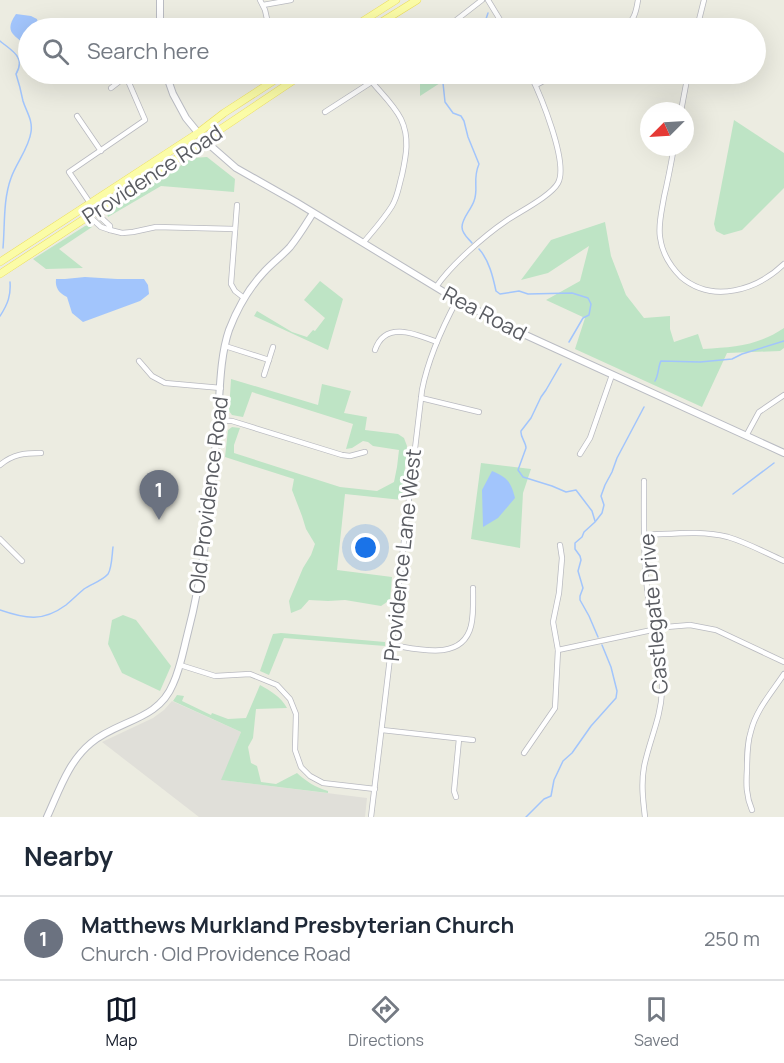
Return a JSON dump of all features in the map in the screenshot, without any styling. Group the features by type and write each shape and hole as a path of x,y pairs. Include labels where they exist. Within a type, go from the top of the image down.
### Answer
{"main road":[{"path":"368,18 396,0"},
{"path":"388,18 417,0"},
{"name":"Providence Road","path":"0,262 198,133 269,84"},
{"name":"Providence Road","path":"0,274 288,84"}],"street":[{"path":"160,0 160,18"},
{"path":"267,18 262,3 291,0"},
{"path":"459,18 482,0"},
{"path":"488,0 499,18"},
{"path":"634,18 638,0"},
{"path":"700,18 704,0"},
{"path":"111,88 116,84"},
{"path":"90,203 69,172 145,120 131,84"},
{"name":"Rea Road","path":"169,84 186,118 204,140 236,168 457,300 519,332 784,453"},
{"path":"325,112 369,84"},
{"path":"363,243 392,206 407,146 401,120 374,84"},
{"path":"683,102 686,84"},
{"path":"436,287 446,274 486,236 541,199 557,184 560,177 557,149 536,85"},
{"path":"77,116 100,151"},
{"path":"672,156 659,231 665,255 685,280 699,288 727,292 758,283 784,264"},
{"path":"237,206 231,284 235,291 244,298"},
{"name":"Old Providence Road","path":"47,817 80,753 99,737 142,717 159,705 172,687 192,619 203,567 225,346 244,298 261,275 291,245 313,213"},
{"path":"92,214 101,227 122,233 156,227 235,229"},
{"name":"Providence Lane West","path":"371,817 421,398 425,375 437,342 457,300"},
{"path":"375,350 377,342 385,335 404,331 437,342"},
{"path":"225,346 269,360"},
{"path":"264,375 273,347"},
{"path":"139,361 152,376 165,383 221,388"},
{"path":"580,454 590,438 612,375"},
{"path":"746,436 759,412 784,395"},
{"path":"421,398 479,412"},
{"path":"218,420 231,421 350,456 365,452"},
{"path":"0,465 20,454 41,453"},
{"name":"Castlegate Drive","path":"644,481 648,595 660,660 662,693 659,718 643,776 642,793 645,817"},
{"path":"645,535 720,535 743,542 784,561"},
{"path":"0,539 22,561"},
{"path":"524,753 555,708 558,650 553,622 561,578 560,545"},
{"path":"392,645 438,651 459,644 471,627 473,588"},
{"path":"558,650 677,625 710,628 784,662"},
{"path":"180,665 215,676 250,674 277,685 290,699 296,714 295,750 302,767 310,776 323,783 375,789"},
{"path":"752,810 746,790 749,739 753,722 784,674"},
{"path":"382,730 473,740"},
{"path":"456,796 459,739"}],"shaded area":[{"path":"172,701 241,732 222,780 367,798 365,817 199,817 102,742 153,718"}],"green space":[{"path":"420,84 439,84 420,96"},
{"path":"734,120 784,153 784,188 742,230 724,235 716,231 714,224"},
{"path":"207,157 235,179 234,192 161,186 108,217 109,210 192,158"},
{"path":"605,222 611,256 626,295 644,318 670,316 670,329 674,342 698,334 703,349 736,346 764,339 784,328 784,348 780,351 727,353 702,407 575,349 585,318 546,300 580,281 589,246 548,273 521,280 551,240"},
{"path":"85,226 92,227 59,249 83,268 46,269 33,259"},
{"path":"320,281 343,299 328,350 254,316 257,311 292,332 307,337 325,318 304,300"},
{"path":"231,379 318,405 322,384 351,391 344,413 367,417 365,430 398,434 404,438 407,446 402,500 345,494 337,570 392,577 390,600 381,606 345,600 309,600 301,609 291,613 289,601 315,544 306,529 292,490 294,479 225,457 228,430 232,427 240,428 234,445 234,453 340,487 377,491 394,482 399,450 373,446 363,441 346,449 353,424 252,392 243,417 232,415 229,411"},
{"path":"481,463 531,469 523,493 520,548 471,539"},
{"path":"123,615 136,620 171,666 160,691 122,673 108,644 112,620"},
{"path":"273,634 385,642 385,646 284,638 269,675 260,671"},
{"path":"260,685 279,697 287,708 256,709 253,738 248,747 251,763 257,766 261,782 276,784 297,773 328,793 221,780 241,732 173,701 177,695 184,696 182,701 211,715 212,713 228,719 246,718"}],"water":[{"path":"16,14 35,18 18,18 18,38 11,32"},
{"path":"85,277 144,279 148,285 149,294 140,301 83,322 72,313 67,297 58,290 56,279"},
{"path":"492,471 508,481 515,498 498,518 483,527 482,490"}],"waterway":[{"path":"486,18 488,13"},
{"path":"0,41 13,51 18,59"},
{"path":"18,70 16,74 18,80"},
{"path":"3,248 8,186 28,144 31,128 19,84"},
{"path":"443,84 445,102 453,113 461,116 464,121 479,164 473,204 463,220 462,227 464,234 472,243"},
{"path":"479,249 488,263 496,291 500,294 519,291 528,294 572,293 588,298 591,304 589,315 583,318 569,342"},
{"path":"0,316 8,299 10,282"},
{"path":"655,381 661,361 700,362 732,359 784,341"},
{"path":"561,364 531,418 521,431 526,448 518,470 523,477 566,492 576,490 592,511 595,521"},
{"path":"598,637 580,600 583,588 578,571 581,560 575,549 575,543 602,513 604,505 601,496 605,485 644,407"},
{"path":"733,494 774,463"},
{"path":"0,610 26,617 42,616 58,610 84,589 108,574 113,547"},
{"path":"526,817 544,799 551,796 554,780 563,761 616,698 617,691 611,667 602,645"}],"place":[{"name":"Matthews Murkland Presbyterian Church","path":"159,520"}]}
